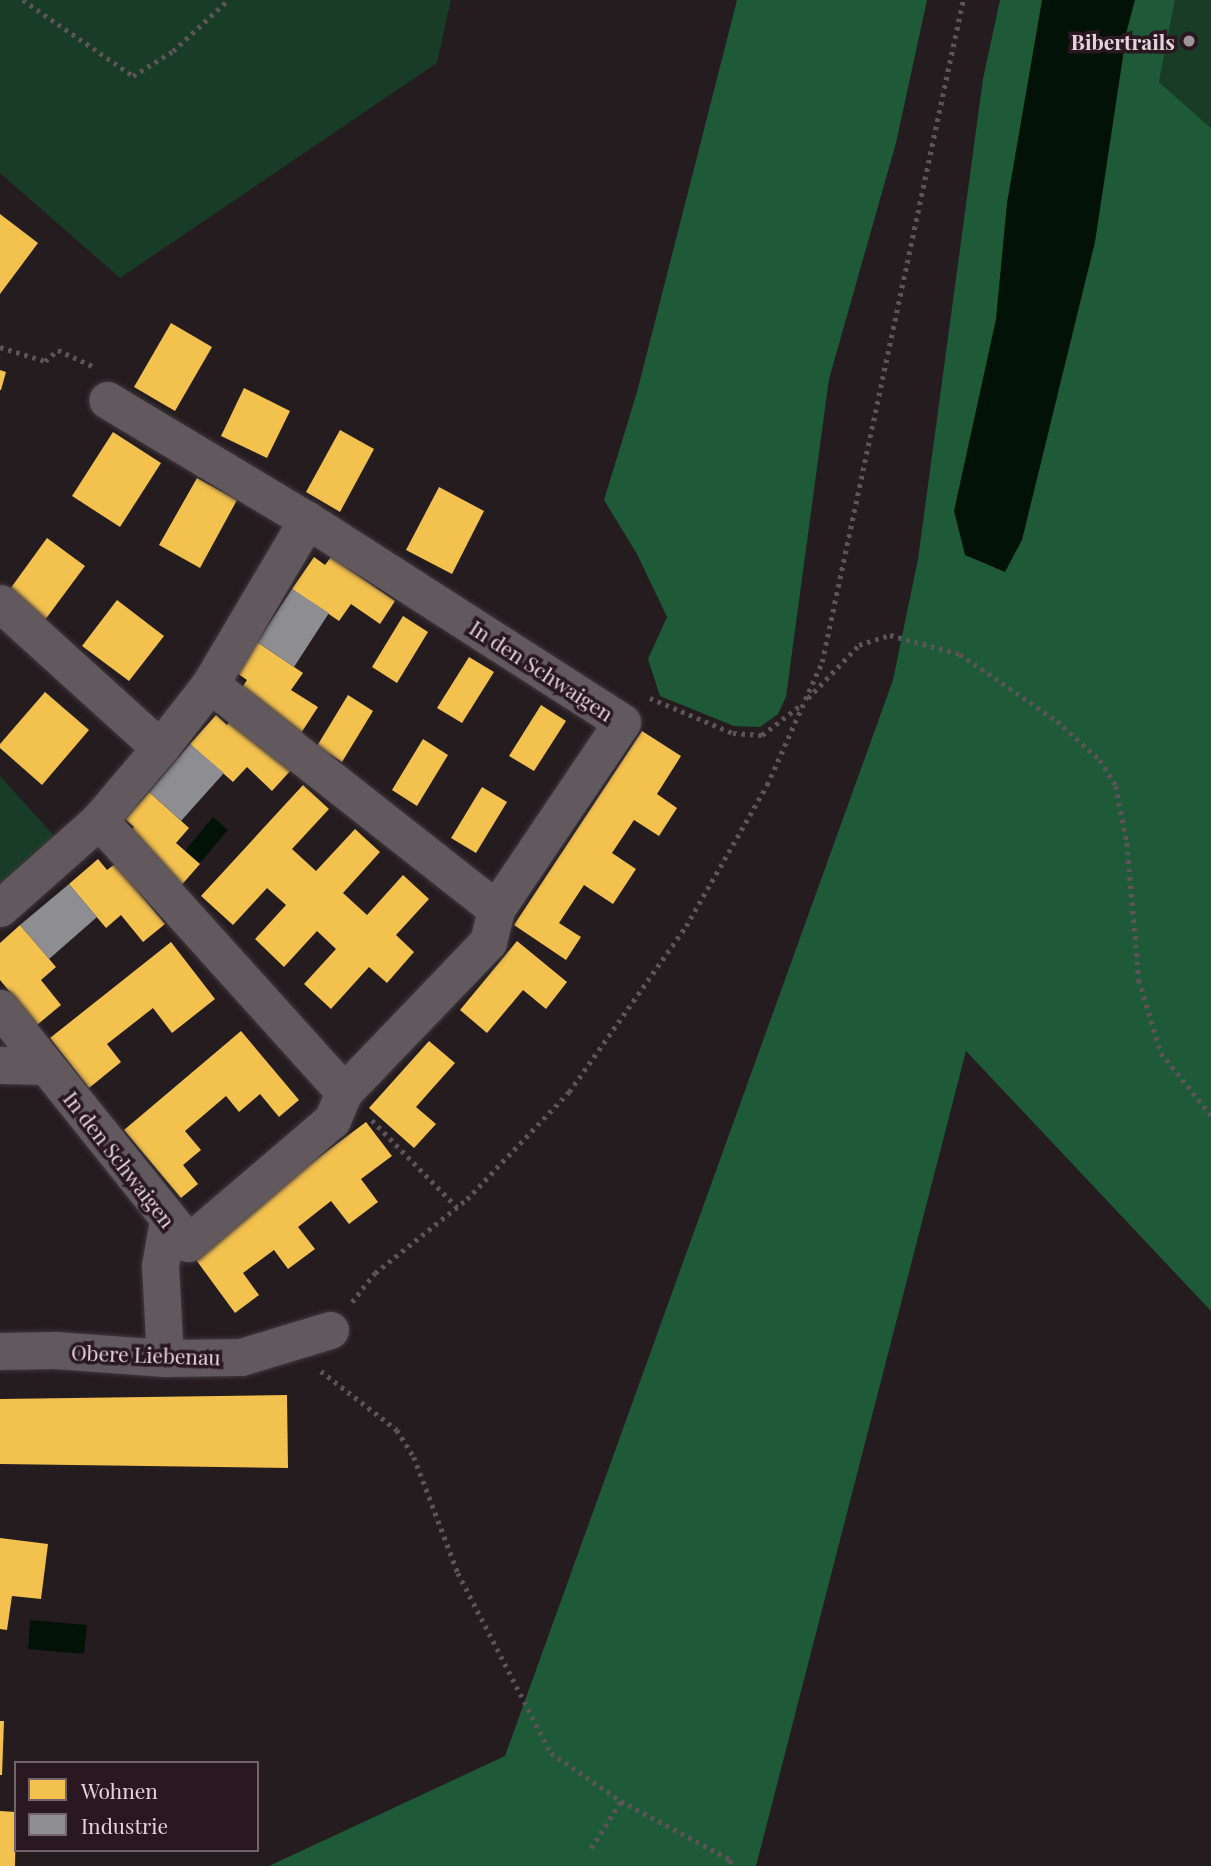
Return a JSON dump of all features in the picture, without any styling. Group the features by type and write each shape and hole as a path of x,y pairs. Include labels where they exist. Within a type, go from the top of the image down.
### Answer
{"street":[{"name":"In den Schwaigen","path":"0,1008 188,1244 332,1121 344,1092 488,942 496,909 622,722 307,520 107,400"},
{"path":"0,908 99,820 160,748 210,684 307,520"},
{"path":"0,603 160,748"},
{"path":"210,684 496,909"},
{"path":"99,820 344,1092"},
{"path":"0,1065 46,1066"},
{"path":"165,1358 160,1266 168,1220"},
{"name":"Obere Liebenau","path":"0,1351 55,1350 165,1358 241,1357 330,1330"}],"path":[{"path":"23,0 133,75 173,51 228,0"},
{"path":"330,1330 375,1273 457,1207 569,1093 686,926 767,785 822,662 963,0"},
{"path":"0,347 45,361 58,350 101,370 107,400"},
{"path":"608,713 631,694 641,694 733,733 762,736 804,703 859,645 890,635 960,654 1057,721 1100,760 1116,786 1127,843 1139,981 1161,1053 1211,1115"},
{"path":"344,1092 457,1207"},
{"path":"296,1341 326,1378 397,1430 414,1457 458,1573 551,1753 621,1801 730,1863"},
{"path":"591,1848 621,1801"}],"green space":[{"path":"0,0 451,0 437,63 120,278 0,173"},
{"path":"737,0 927,0 896,143 829,379 786,697 778,714 760,727 734,726 660,696 648,659 667,617 637,554 604,500 637,392"},
{"path":"1000,0 1175,0 1159,82 1211,128 1211,1311 966,1051 756,1866 269,1866 505,1756 893,680 918,559 983,79"},
{"name":"Bibertrails","path":"1175,0 1211,0 1211,128 1159,82"},
{"path":"0,776 57,839 0,886"}],"shaded area":[{"path":"1042,0 1135,0 1127,30 1095,242 1022,540 1005,572 965,555 954,511 996,319 1007,203"},
{"path":"213,817 228,830 199,864 184,852"},
{"path":"30,1620 87,1625 84,1654 28,1649"}],"building: Wohnen":[{"path":"0,214 38,243 0,294"},
{"path":"171,323 212,347 175,411 134,387"},
{"path":"0,370 6,372 1,390 0,390"},
{"path":"244,388 290,411 267,458 221,436"},
{"path":"340,430 374,449 340,512 306,492"},
{"path":"113,432 161,463 120,527 72,496"},
{"path":"197,478 237,500 200,568 159,545"},
{"path":"439,487 484,511 452,574 406,550"},
{"path":"47,538 85,566 42,624 5,596"},
{"path":"314,557 325,565 331,557 395,601 380,624 351,604 339,621 292,589"},
{"path":"117,600 164,636 129,681 82,646"},
{"path":"403,616 428,632 397,683 372,667"},
{"path":"257,642 303,673 291,690 318,707 301,733 239,692 247,680 237,673"},
{"path":"469,657 494,672 462,723 437,708"},
{"path":"45,692 89,730 42,785 0,748 0,744"},
{"path":"348,695 373,711 342,762 317,746"},
{"path":"541,705 566,721 534,771 509,756"},
{"path":"216,715 227,725 233,717 291,770 272,791 247,767 233,782 190,744"},
{"path":"642,731 681,756 657,794 677,808 659,836 634,820 612,853 636,869 613,904 584,885 559,923 581,937 566,960 514,925"},
{"path":"423,739 448,755 417,806 392,790"},
{"path":"303,785 329,809 292,849 316,871 355,829 380,852 343,893 367,915 403,875 429,899 396,935 414,952 387,983 369,967 331,1009 304,984 336,949 317,931 284,967 255,939 286,905 267,888 233,925 201,896"},
{"path":"482,787 507,802 476,853 451,838"},
{"path":"149,792 189,828 176,843 200,864 179,888 124,839 134,827 125,819"},
{"path":"98,859 107,870 115,864 165,924 143,942 121,915 106,928 69,884"},
{"path":"20,925 56,967 41,980 61,1005 37,1025 0,980 0,943"},
{"path":"517,941 567,982 546,1009 523,990 487,1033 460,1010"},
{"path":"171,942 215,999 172,1033 153,1008 107,1044 121,1062 89,1088 50,1038"},
{"path":"241,1031 299,1100 279,1117 260,1094 239,1112 226,1096 185,1131 201,1150 183,1165 198,1184 181,1198 124,1130"},
{"path":"429,1041 455,1063 416,1107 436,1124 414,1148 369,1108"},
{"path":"366,1122 392,1156 361,1179 378,1202 349,1224 331,1201 298,1227 315,1249 288,1269 274,1250 243,1273 259,1295 235,1313 191,1253"},
{"path":"287,1395 288,1468 0,1464 0,1399"},
{"path":"0,1538 48,1544 41,1599 12,1596 7,1630 0,1629"},
{"path":"0,1721 4,1721 2,1775 0,1775"},
{"path":"0,1811 14,1812 15,1866 0,1866"}],"building: Industrie":[{"path":"292,589 329,613 294,667 257,642"},
{"path":"190,744 224,773 181,821 149,792"},
{"path":"69,884 97,917 49,959 20,925"}],"place":[{"name":"Bibertrails","path":"1189,41"}]}
